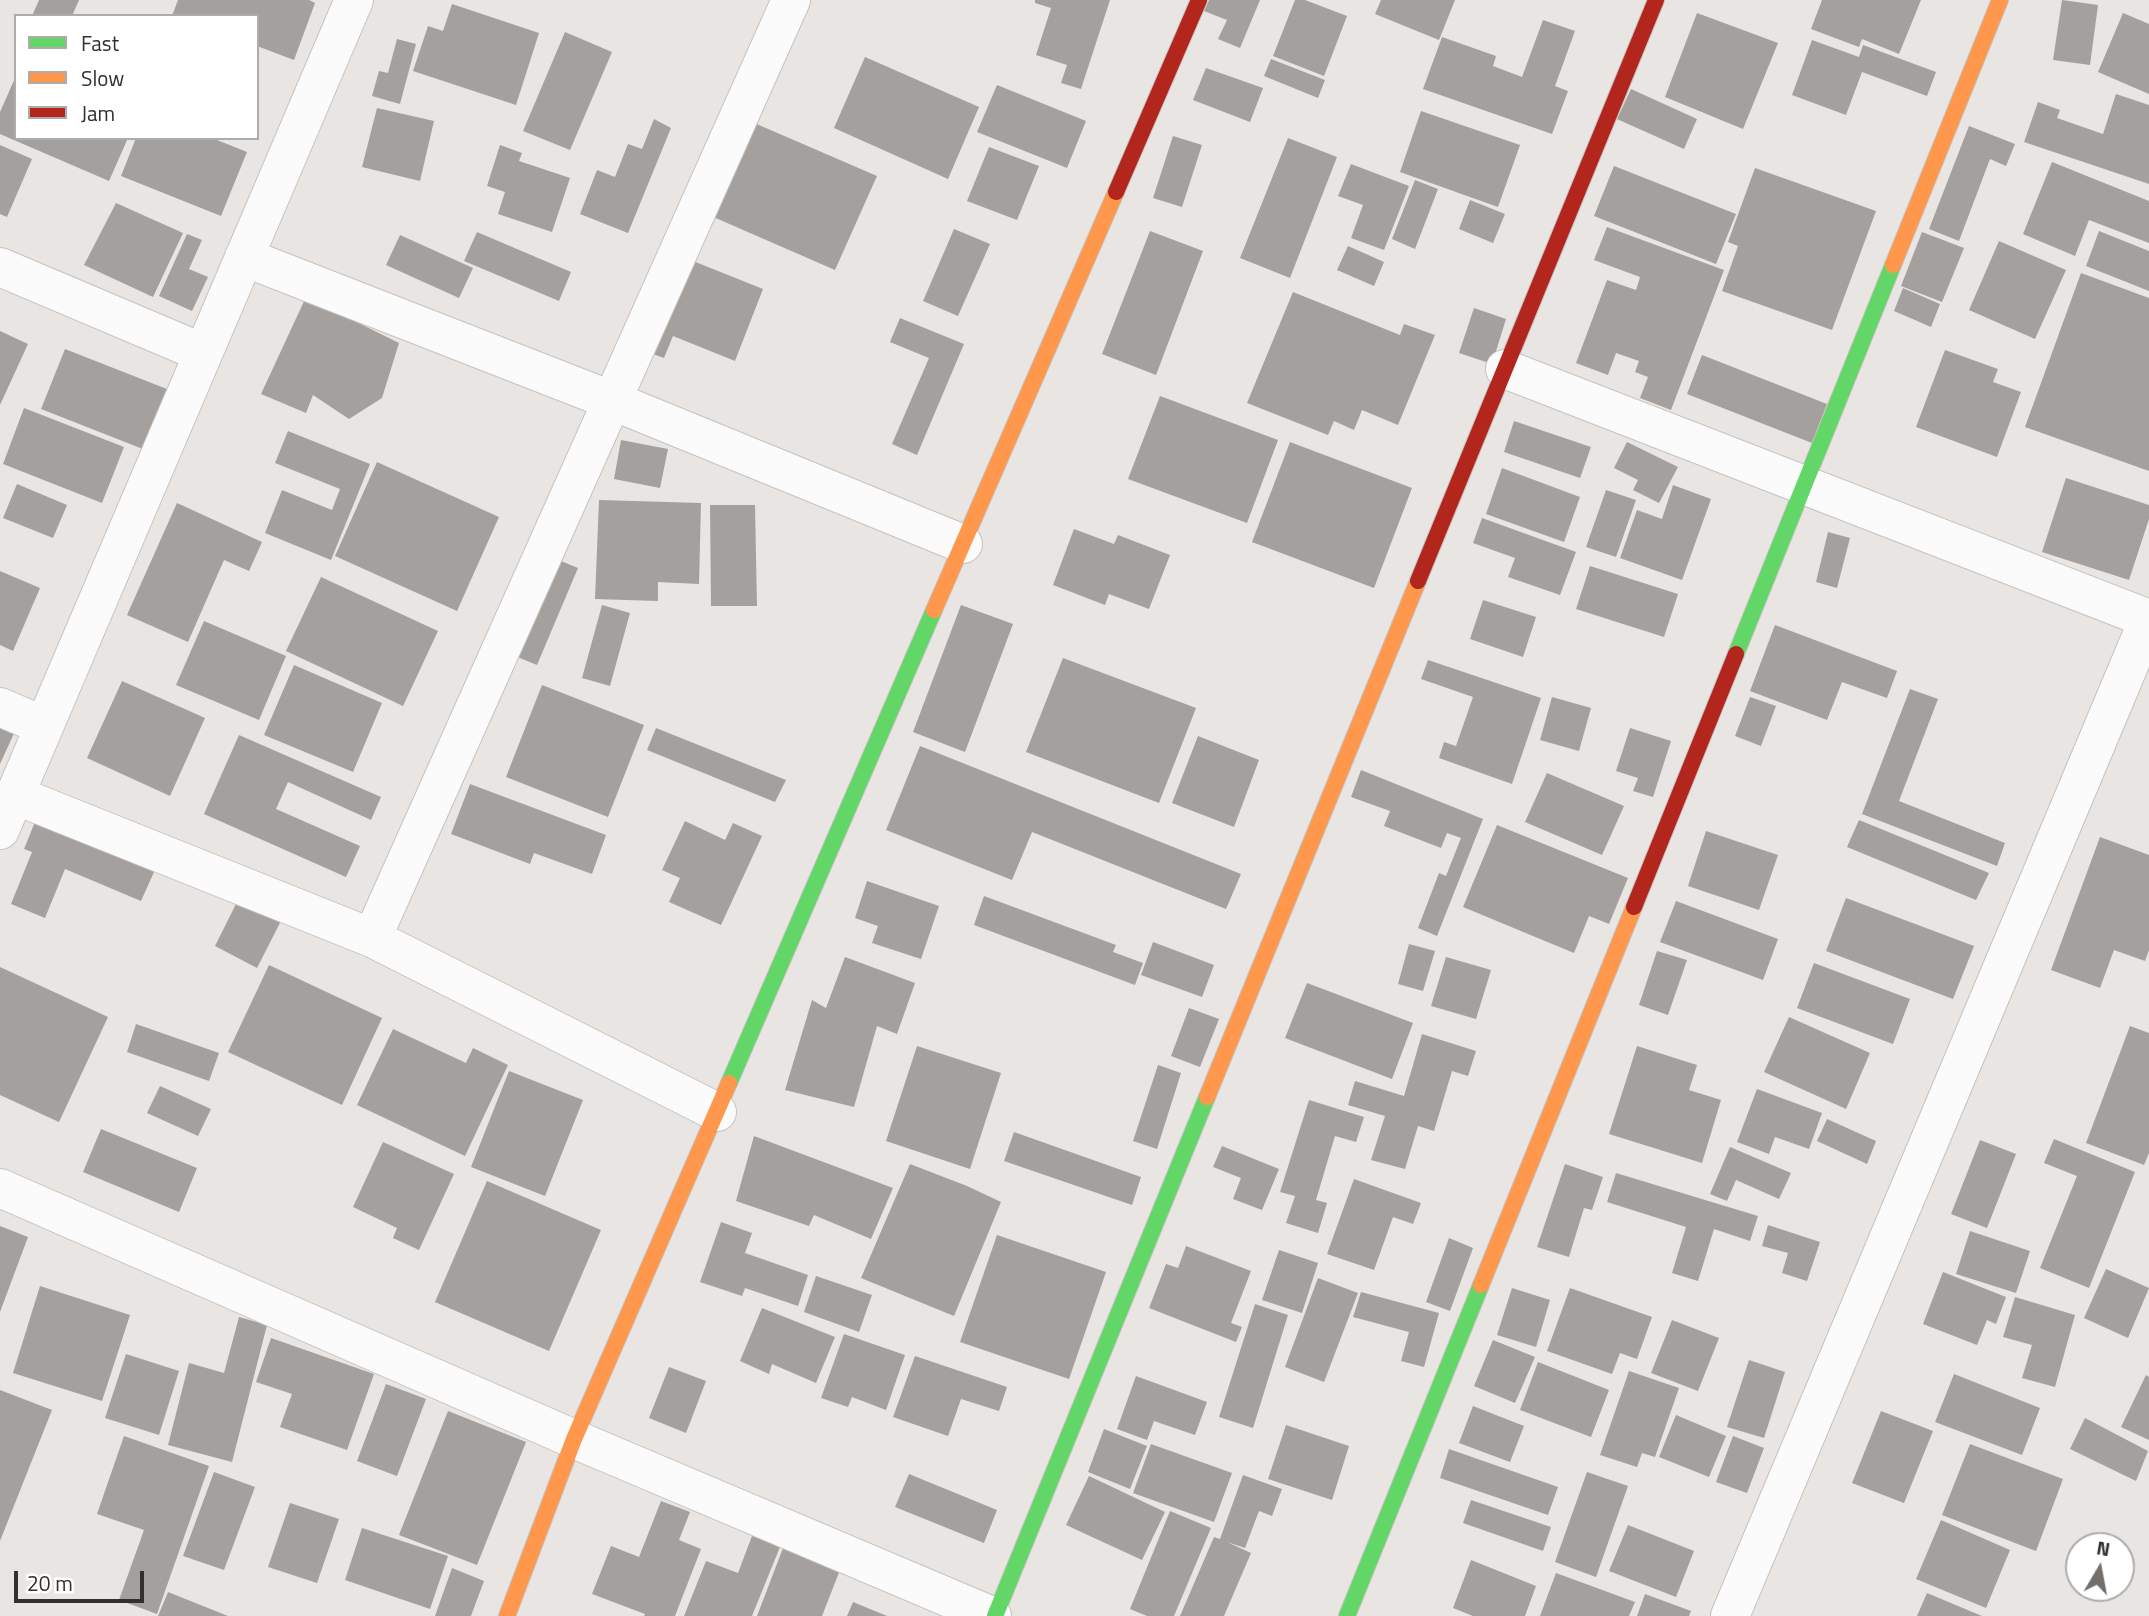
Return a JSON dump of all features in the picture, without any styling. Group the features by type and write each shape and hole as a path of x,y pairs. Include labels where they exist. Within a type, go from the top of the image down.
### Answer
{"street":[{"path":"0,830 354,0"},
{"path":"372,939 791,0"},
{"path":"507,1616 574,1439 1199,0"},
{"path":"0,1188 574,1439 994,1616 1656,0"},
{"path":"1346,1616 2000,0"},
{"path":"244,257 613,401 963,544"},
{"path":"0,267 203,353"},
{"path":"1505,369 2149,618 1730,1616"},
{"path":"0,707 44,726"},
{"path":"15,795 372,939 717,1112"}],"building":[{"path":"39,0 79,0 73,14 33,14"},
{"path":"178,0 309,0 315,3 294,60 259,47 259,14 173,14"},
{"path":"1035,0 1110,0 1081,89 1061,83 1067,65 1036,55 1051,8 1035,3"},
{"path":"1209,0 1260,0 1240,48 1218,39 1227,20 1204,11"},
{"path":"1295,0 1305,0 1347,16 1324,76 1273,56"},
{"path":"1381,0 1455,0 1439,40 1375,14"},
{"path":"1822,0 1921,0 1899,54 1862,39 1859,47 1811,29"},
{"path":"2062,0 2098,5 2090,65 2053,60"},
{"path":"452,4 539,33 516,105 413,71 428,26 443,31"},
{"path":"1697,13 1778,43 1743,129 1665,97"},
{"path":"2123,13 2149,24 2149,94 2098,72"},
{"path":"1543,20 1575,31 1555,86 1568,91 1552,134 1423,89 1442,37 1496,56 1493,66 1522,77"},
{"path":"565,32 612,52 570,150 523,131"},
{"path":"397,39 416,44 400,104 372,96 379,71 388,73"},
{"path":"1812,40 1859,57 1863,45 1936,72 1927,96 1862,72 1846,115 1792,95"},
{"path":"865,57 979,107 948,179 834,128"},
{"path":"1271,59 1325,80 1318,98 1264,76"},
{"path":"1206,68 1263,88 1250,122 1193,100"},
{"path":"14,80 14,140 127,140 109,181 0,134 0,112"},
{"path":"997,85 1086,121 1067,168 977,132"},
{"path":"1631,89 1697,119 1684,149 1617,119"},
{"path":"2116,94 2149,105 2149,184 2024,142 2038,102 2060,110 2057,118 2103,134"},
{"path":"377,108 434,121 420,181 362,167"},
{"path":"1421,111 1520,145 1498,207 1400,172"},
{"path":"654,119 671,128 628,233 580,214 597,170 615,177 628,144 642,149"},
{"path":"752,122 877,176 835,270 711,216"},
{"path":"1969,126 2015,144 2006,166 1990,159 1959,241 1929,229"},
{"path":"1173,136 1202,145 1182,207 1153,198"},
{"path":"1288,138 1337,157 1290,278 1240,258"},
{"path":"135,140 217,140 247,152 221,216 121,176"},
{"path":"0,145 32,159 7,217 0,214"},
{"path":"500,145 522,153 519,161 570,178 552,232 498,214 505,192 487,186"},
{"path":"989,147 1039,166 1017,220 967,201"},
{"path":"2052,162 2149,201 2149,243 2089,220 2075,256 2023,234"},
{"path":"1351,164 1409,186 1384,250 1351,238 1363,205 1338,196"},
{"path":"1614,166 1736,214 1716,264 1594,216"},
{"path":"1755,168 1876,211 1832,330 1722,291 1738,246 1728,242"},
{"path":"1415,180 1438,189 1415,249 1392,239"},
{"path":"1470,200 1505,214 1493,243 1459,229"},
{"path":"116,203 183,233 153,297 84,265"},
{"path":"1607,227 1724,270 1671,410 1640,398 1648,377 1635,372 1639,361 1616,353 1608,375 1576,363 1607,280 1636,290 1640,277 1594,260"},
{"path":"954,229 990,244 958,316 923,301"},
{"path":"1150,231 1203,251 1156,375 1102,354"},
{"path":"2099,231 2149,251 2149,291 2086,266"},
{"path":"477,232 571,272 559,301 464,261"},
{"path":"1922,232 1964,248 1942,302 1901,286"},
{"path":"187,234 202,240 189,269 208,277 192,311 159,296"},
{"path":"400,235 473,268 459,298 386,265"},
{"path":"1999,241 2066,270 2035,339 1969,310"},
{"path":"1348,246 1384,262 1374,286 1337,270"},
{"path":"688,259 763,289 735,361 673,336 664,358 650,353"},
{"path":"2081,273 2149,298 2149,471 2025,427"},
{"path":"1903,288 1940,304 1931,327 1894,311"},
{"path":"1293,292 1400,335 1404,324 1435,335 1398,425 1362,410 1354,430 1334,421 1328,435 1247,403"},
{"path":"306,297 399,343 382,398 349,419 313,395 306,413 261,394"},
{"path":"1474,308 1506,319 1492,364 1459,353"},
{"path":"900,318 964,344 917,455 892,444 929,358 890,342"},
{"path":"0,331 28,344 0,405"},
{"path":"65,349 177,393 153,453 41,409"},
{"path":"1945,350 1998,369 1993,382 2021,392 1997,457 1916,427"},
{"path":"1702,355 1827,404 1812,443 1687,394"},
{"path":"1160,396 1278,440 1247,523 1128,479"},
{"path":"24,408 124,447 102,503 3,464"},
{"path":"1514,421 1591,447 1580,478 1504,452"},
{"path":"288,431 370,464 331,560 265,533 282,490 332,510 340,489 275,463"},
{"path":"621,440 668,449 660,488 614,479"},
{"path":"1290,442 1412,488 1374,588 1252,542"},
{"path":"1627,442 1678,467 1659,503 1633,490 1638,480 1614,468"},
{"path":"377,462 499,517 457,611 335,556"},
{"path":"1502,468 1580,497 1564,542 1486,514"},
{"path":"2066,478 2149,505 2149,519 2129,580 2042,552"},
{"path":"17,484 67,505 53,538 3,518"},
{"path":"1673,485 1711,499 1682,580 1620,558 1637,510 1662,519"},
{"path":"1606,490 1636,500 1616,557 1586,547"},
{"path":"599,500 701,503 699,584 658,582 658,601 595,599"},
{"path":"177,503 262,542 249,571 224,560 188,642 127,615"},
{"path":"710,505 755,505 757,606 711,606"},
{"path":"1482,518 1576,552 1560,595 1508,577 1515,558 1473,543"},
{"path":"1074,529 1114,544 1118,535 1170,555 1149,609 1109,594 1105,605 1053,585"},
{"path":"1828,532 1850,538 1837,588 1816,582"},
{"path":"551,557 578,568 537,665 510,654"},
{"path":"1590,566 1678,594 1664,637 1576,609"},
{"path":"0,571 40,588 13,651 0,645"},
{"path":"321,577 438,631 403,706 286,651"},
{"path":"1483,600 1536,617 1523,657 1470,639"},
{"path":"602,605 630,613 610,686 582,678"},
{"path":"961,605 1013,624 965,752 913,732"},
{"path":"204,621 286,656 259,720 176,685"},
{"path":"1775,625 1897,671 1887,698 1842,682 1827,720 1750,691"},
{"path":"1063,658 1196,708 1159,803 1026,752"},
{"path":"1428,660 1541,698 1512,784 1439,758 1444,742 1456,746 1473,697 1421,679"},
{"path":"294,665 382,703 353,772 264,735"},
{"path":"122,681 205,718 170,796 87,758"},
{"path":"542,685 644,725 608,817 506,777"},
{"path":"1910,689 1938,699 1899,801 2005,843 1997,866 1862,814"},
{"path":"1552,697 1591,708 1579,751 1540,740"},
{"path":"1750,697 1776,706 1761,746 1735,736"},
{"path":"0,721 16,729 0,764"},
{"path":"656,728 786,780 775,802 647,750"},
{"path":"1630,728 1671,741 1653,797 1633,791 1638,778 1616,771"},
{"path":"239,735 381,797 371,820 288,782 276,809 360,846 346,877 204,814"},
{"path":"1198,736 1259,760 1234,827 1172,803"},
{"path":"920,746 1241,874 1226,909 1032,832 1012,880 886,830"},
{"path":"1361,770 1483,819 1437,936 1418,928 1439,873 1446,876 1461,838 1447,833 1441,848 1384,826 1390,811 1351,797"},
{"path":"1547,773 1624,806 1602,855 1525,822"},
{"path":"470,784 606,835 592,874 534,853 530,864 451,834"},
{"path":"39,812 158,863 141,901 65,869 45,918 11,904 32,852 24,849"},
{"path":"1859,820 1989,873 1976,900 1847,847"},
{"path":"685,821 725,840 733,823 762,836 721,925 669,902 680,878 662,870"},
{"path":"1497,825 1628,878 1609,924 1589,916 1574,953 1463,907"},
{"path":"1706,831 1778,855 1759,910 1688,886"},
{"path":"2100,837 2149,855 2149,950 2145,961 2114,950 2100,988 2051,970"},
{"path":"867,881 939,906 921,959 872,943 878,926 855,918"},
{"path":"241,894 284,915 257,968 215,946"},
{"path":"984,896 1116,945 1113,952 1143,963 1135,985 974,925"},
{"path":"1846,898 1974,946 1953,999 1826,951"},
{"path":"1676,901 1778,939 1763,980 1660,942"},
{"path":"1153,942 1214,965 1202,997 1141,975"},
{"path":"1409,944 1435,951 1423,991 1398,984"},
{"path":"1657,951 1687,960 1668,1015 1639,1005"},
{"path":"845,957 915,983 897,1034 877,1026 854,1107 785,1090 812,1000 826,1008"},
{"path":"1446,957 1491,970 1476,1019 1431,1006"},
{"path":"1814,963 1910,999 1893,1044 1797,1008"},
{"path":"269,965 382,1018 342,1105 228,1052"},
{"path":"0,967 108,1017 59,1122 0,1095"},
{"path":"1307,983 1413,1023 1392,1079 1285,1038"},
{"path":"1189,1008 1219,1019 1200,1067 1171,1056"},
{"path":"1789,1017 1870,1053 1846,1109 1764,1072"},
{"path":"136,1024 219,1053 209,1081 127,1052"},
{"path":"2130,1026 2149,1033 2149,1153 2144,1165 2086,1143"},
{"path":"393,1029 466,1063 473,1048 508,1065 465,1156 357,1105"},
{"path":"1422,1034 1476,1051 1468,1076 1452,1071 1434,1131 1418,1126 1405,1169 1371,1160 1385,1116 1348,1105 1355,1081 1404,1096"},
{"path":"917,1046 1001,1073 970,1169 886,1141"},
{"path":"1637,1046 1697,1065 1689,1090 1721,1100 1702,1163 1609,1134"},
{"path":"1158,1065 1181,1073 1157,1149 1133,1141"},
{"path":"509,1071 583,1100 545,1196 471,1167"},
{"path":"160,1086 211,1109 198,1136 147,1113"},
{"path":"1757,1089 1822,1113 1809,1149 1775,1137 1769,1154 1737,1142"},
{"path":"1309,1100 1364,1117 1356,1142 1335,1136 1316,1200 1327,1203 1318,1233 1286,1223 1295,1196 1280,1192"},
{"path":"1827,1119 1876,1141 1867,1164 1817,1141"},
{"path":"101,1129 197,1168 179,1212 83,1172"},
{"path":"1014,1132 1141,1177 1132,1205 1004,1161"},
{"path":"754,1136 893,1188 871,1239 814,1215 809,1226 736,1201"},
{"path":"2054,1139 2135,1172 2089,1288 2040,1268 2077,1176 2044,1163"},
{"path":"1980,1140 2016,1154 1987,1228 1951,1214"},
{"path":"383,1142 454,1174 419,1250 393,1238 397,1228 353,1207"},
{"path":"1222,1146 1279,1169 1262,1210 1233,1199 1241,1178 1213,1167"},
{"path":"1730,1147 1791,1173 1779,1199 1736,1180 1727,1201 1710,1194"},
{"path":"910,1164 1001,1202 954,1316 861,1278"},
{"path":"1565,1164 1603,1177 1592,1210 1584,1208 1569,1257 1537,1247"},
{"path":"1616,1173 1758,1216 1750,1241 1714,1229 1698,1281 1672,1273 1686,1227 1607,1202"},
{"path":"1354,1179 1421,1203 1413,1224 1393,1217 1374,1270 1327,1254"},
{"path":"487,1181 601,1230 549,1351 435,1302"},
{"path":"721,1222 752,1233 745,1253 808,1275 798,1306 745,1288 742,1296 700,1282"},
{"path":"1768,1225 1820,1242 1807,1281 1782,1273 1788,1253 1762,1246"},
{"path":"0,1226 28,1237 0,1312"},
{"path":"1970,1231 2030,1251 2016,1293 1956,1274"},
{"path":"997,1235 1106,1272 1069,1379 960,1342"},
{"path":"1449,1238 1473,1248 1450,1311 1426,1302"},
{"path":"1186,1246 1251,1271 1231,1323 1242,1327 1236,1342 1149,1308 1166,1264 1178,1268"},
{"path":"1279,1250 1318,1263 1302,1313 1262,1300"},
{"path":"2106,1269 2149,1288 2128,1338 2084,1318"},
{"path":"1943,1272 2006,1297 1996,1324 1987,1320 1977,1345 1923,1324"},
{"path":"816,1276 872,1295 859,1332 804,1312"},
{"path":"1318,1278 1358,1293 1324,1382 1285,1367"},
{"path":"40,1286 130,1315 102,1401 13,1373"},
{"path":"1512,1288 1550,1300 1536,1347 1497,1335"},
{"path":"1570,1288 1652,1317 1637,1359 1620,1353 1612,1374 1547,1351"},
{"path":"1361,1292 1439,1313 1424,1367 1401,1361 1409,1332 1353,1317"},
{"path":"2015,1297 2075,1315 2055,1387 2022,1378 2032,1345 2003,1337"},
{"path":"1255,1304 1288,1315 1253,1428 1219,1417"},
{"path":"762,1308 835,1337 816,1383 772,1364 769,1374 740,1361"},
{"path":"239,1317 267,1325 232,1462 168,1445 189,1363 224,1373"},
{"path":"1672,1320 1719,1338 1698,1391 1651,1373"},
{"path":"844,1334 905,1355 886,1410 852,1397 848,1407 821,1398"},
{"path":"271,1338 374,1374 347,1450 280,1427 292,1394 256,1382"},
{"path":"1493,1340 1535,1357 1515,1403 1474,1386"},
{"path":"126,1354 179,1371 159,1435 105,1418"},
{"path":"915,1356 1007,1387 999,1411 961,1399 948,1436 893,1417"},
{"path":"1749,1360 1785,1372 1764,1438 1727,1427"},
{"path":"1538,1362 1609,1390 1591,1437 1520,1410"},
{"path":"669,1367 706,1381 686,1433 649,1418"},
{"path":"1629,1371 1679,1388 1655,1457 1642,1453 1637,1467 1600,1455"},
{"path":"1954,1374 2040,1408 2022,1455 1935,1422"},
{"path":"2146,1375 2149,1377 2149,1440 2121,1427"},
{"path":"1136,1376 1207,1402 1195,1435 1154,1421 1147,1440 1117,1429"},
{"path":"386,1384 426,1399 397,1476 357,1461"},
{"path":"0,1390 52,1410 0,1541"},
{"path":"1473,1406 1524,1426 1510,1462 1459,1443"},
{"path":"448,1411 526,1442 477,1565 399,1535"},
{"path":"1881,1411 1933,1431 1904,1503 1852,1483"},
{"path":"1676,1415 1726,1436 1709,1477 1659,1457"},
{"path":"2085,1418 2148,1451 2136,1481 2070,1449"},
{"path":"1286,1425 1349,1446 1332,1500 1268,1479"},
{"path":"1104,1429 1147,1446 1130,1489 1088,1472"},
{"path":"124,1436 209,1466 157,1614 119,1600 144,1530 97,1514"},
{"path":"1733,1436 1764,1448 1747,1493 1716,1482"},
{"path":"1151,1444 1232,1473 1214,1522 1133,1493"},
{"path":"1970,1444 2063,1479 2036,1551 1942,1515"},
{"path":"1449,1449 1558,1487 1548,1515 1440,1478"},
{"path":"214,1472 255,1487 224,1570 183,1556"},
{"path":"1587,1472 1628,1486 1596,1577 1555,1562"},
{"path":"909,1474 997,1510 984,1543 895,1507"},
{"path":"1243,1475 1282,1489 1272,1516 1259,1511 1245,1548 1227,1542 1251,1553 1224,1616 1180,1616 1214,1537 1220,1539"},
{"path":"1089,1476 1165,1512 1142,1560 1066,1525"},
{"path":"1471,1500 1551,1527 1543,1551 1463,1523"},
{"path":"661,1501 690,1512 679,1540 701,1549 675,1616 644,1616 645,1614 592,1594 611,1546 639,1557"},
{"path":"290,1503 339,1519 317,1583 268,1567"},
{"path":"1170,1511 1211,1528 1174,1616 1147,1616 1130,1609"},
{"path":"1941,1520 2010,1550 1986,1608 1916,1579"},
{"path":"1628,1525 1694,1551 1676,1597 1609,1571"},
{"path":"362,1528 448,1556 430,1609 345,1580"},
{"path":"752,1536 780,1547 752,1616 684,1616 706,1561 738,1573"},
{"path":"783,1548 840,1570 822,1616 757,1616"},
{"path":"1471,1560 1536,1586 1525,1616 1473,1616 1453,1608"},
{"path":"452,1568 484,1581 471,1616 435,1616"},
{"path":"1556,1573 1635,1602 1629,1616 1540,1616"},
{"path":"168,1592 228,1616 158,1616"},
{"path":"1927,1593 1982,1616 1917,1616"},
{"path":"1645,1594 1691,1611 1689,1616 1637,1616"},
{"path":"853,1602 887,1616 847,1616"}],"traffic: fast":[{"path":"1736,654 1893,265"},
{"path":"729,1083 934,610"},
{"path":"995,1616 1207,1097"},
{"path":"1347,1616 1481,1285"}],"traffic: slow":[{"path":"1893,265 2000,0"},
{"path":"934,610 1116,192"},
{"path":"1207,1097 1418,581"},
{"path":"1481,1285 1634,907"},
{"path":"507,1616 574,1439 729,1083"}],"traffic: jam":[{"path":"1116,192 1199,0"},
{"path":"1418,581 1656,0"},
{"path":"1634,907 1736,654"}]}
